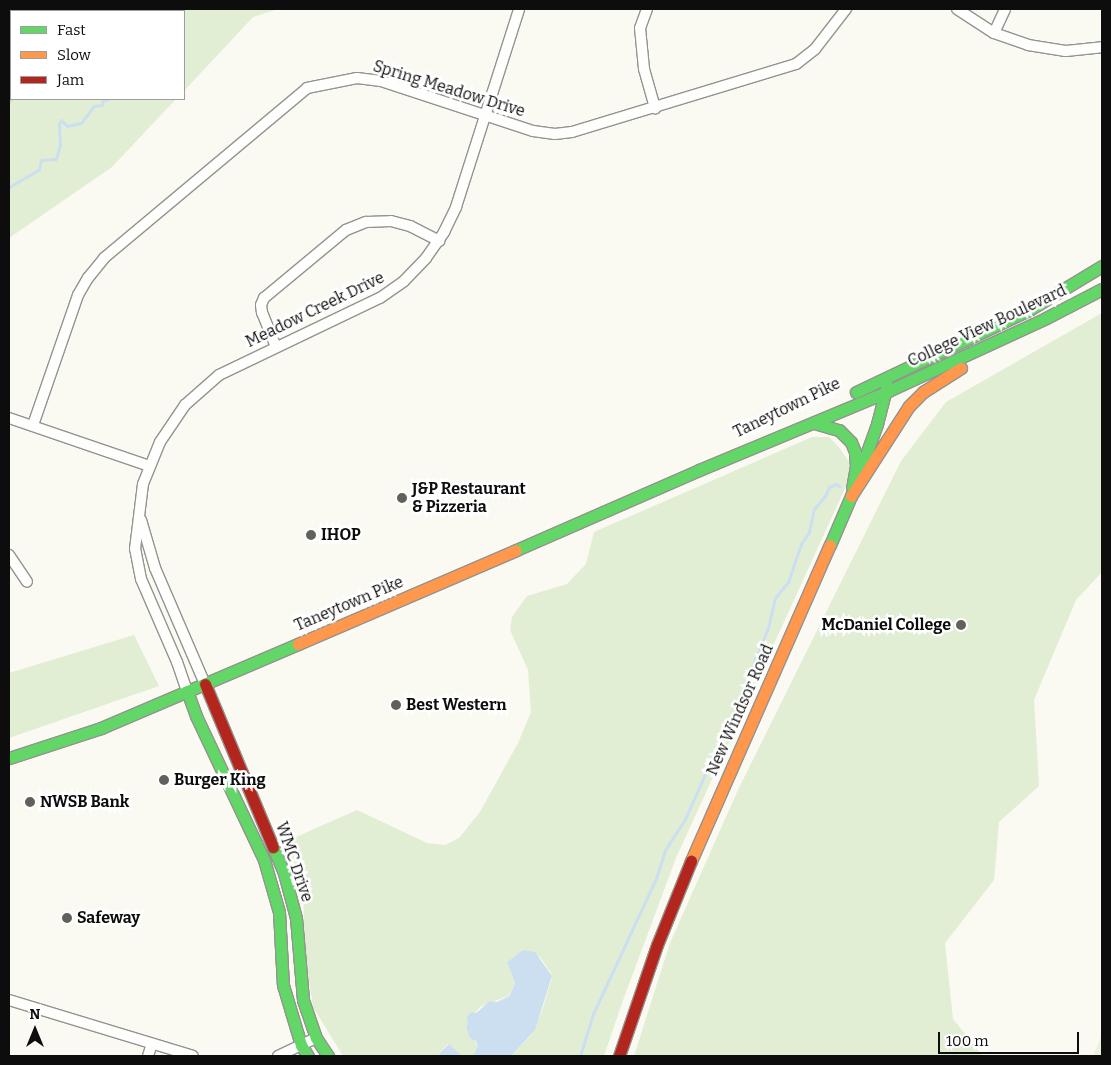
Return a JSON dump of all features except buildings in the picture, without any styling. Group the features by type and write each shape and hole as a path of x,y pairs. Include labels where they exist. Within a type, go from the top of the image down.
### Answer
{"main road":[{"name":"College View Boulevard","path":"889,376 1029,310 1102,266"},
{"name":"College View Boulevard","path":"886,392 1102,291"},
{"path":"851,496 897,422 923,392 1046,318"},
{"name":"New Windsor Road","path":"619,1056 656,945 692,858 851,496 877,424 889,376"},
{"name":"Taneytown Pike","path":"699,470 889,376"},
{"name":"Taneytown Pike","path":"9,758 101,728 699,470 886,392"},
{"path":"814,423 839,430 851,442 855,452 856,466 851,496"},
{"name":"WMC Drive","path":"205,684 284,873 296,918 303,1000 316,1038 328,1056"},
{"name":"WMC Drive","path":"187,692 196,716 264,860 272,883 279,912 283,985 301,1045 308,1056"}],"street":[{"name":"Meadow Creek Drive","path":"187,692 177,662 141,579 135,550 139,506 149,466 167,428 194,395 219,375 380,298 411,275 439,241 450,222 519,9"},
{"path":"648,9 640,28 644,68 655,108"},
{"name":"Spring Meadow Drive","path":"33,425 78,295 88,278 104,258 307,88 350,78 373,80 533,131 555,134 572,132 796,64 815,48 846,9"},
{"path":"957,9 994,33 1028,45 1066,50 1102,47"},
{"path":"994,33 1005,9"},
{"path":"276,347 262,313 261,305 264,298 346,230 366,222 391,221 410,226 439,241"},
{"path":"9,418 149,466"},
{"name":"Meadow Creek Drive","path":"139,506 142,525 155,568 205,684"},
{"path":"9,556 27,582"},
{"path":"9,1000 193,1056"},
{"path":"278,1056 316,1038"},
{"path":"148,1056 152,1044"}],"green space":[{"path":"9,9 112,9 10,10 10,100 14,100 9,105"},
{"path":"278,9 253,17 185,90 185,10 111,10"},
{"path":"14,100 175,100 112,167 9,238 9,105"},
{"name":"McDaniel College","path":"1102,313 1102,572 1076,600 1034,700 1039,786 999,822 994,880 945,943 953,1019 983,1056 634,1056 670,943 738,790 901,461 946,402"},
{"path":"812,437 829,437 838,446 850,463 848,482 676,858 604,1056 511,1056 531,1035 541,1014 552,978 551,973 540,957 518,954 507,962 515,983 508,996 480,1007 468,1021 469,1031 478,1046 473,1056 461,1056 448,1044 437,1056 343,1056 313,1007 305,954 303,894 287,841 357,810 427,843 445,845 459,838 480,812 518,743 531,712 528,670 510,630 512,617 527,596 567,584 586,564 594,532"},
{"path":"134,635 159,686 9,738 9,673"},
{"path":"1102,1035 1102,1056 1093,1056"}],"water":[{"path":"523,950 535,952 552,976 535,1030 511,1056 473,1056 478,1046 476,1041 470,1038 466,1026 468,1024 467,1017 471,1012 476,1013 490,1001 497,1002 509,996 515,983 507,962"},
{"path":"449,1044 461,1056 437,1056"}],"waterway":[{"path":"9,187 39,170 41,160 56,159 60,145 59,124 61,120 67,126 81,123 94,106 102,105 103,100"},
{"path":"580,1056 593,1014 656,878 665,850 685,819 705,774 714,762 768,628 775,598 788,582 801,544 809,532 814,509 825,496 829,487 836,484 839,486"}],"traffic: fast":[{"path":"856,392 1029,310 1102,266"},
{"path":"516,550 699,470 886,392 1046,318 1102,289"},
{"path":"830,545 851,496 877,424 887,385"},
{"path":"814,423 839,430 851,442 855,452 856,466 852,488"},
{"path":"9,758 101,728 298,644"},
{"path":"187,691 196,716 264,860 279,912 283,985 301,1045 308,1056"},
{"path":"273,847 284,873 296,918 303,1000 316,1038 328,1056"}],"traffic: slow":[{"path":"851,496 909,406 923,392 961,368"},
{"path":"691,861 830,545"},
{"path":"298,644 516,550"}],"traffic: jam":[{"path":"205,684 273,847"},
{"path":"619,1056 657,945 691,861"}],"place":[{"name":"J&P Restaurant & Pizzeria","path":"402,498"},
{"name":"IHOP","path":"311,535"},
{"name":"McDaniel College","path":"961,625"},
{"name":"Best Western","path":"396,705"},
{"name":"Burger King","path":"164,780"},
{"name":"NWSB Bank","path":"30,802"},
{"name":"Safeway","path":"67,918"}]}
